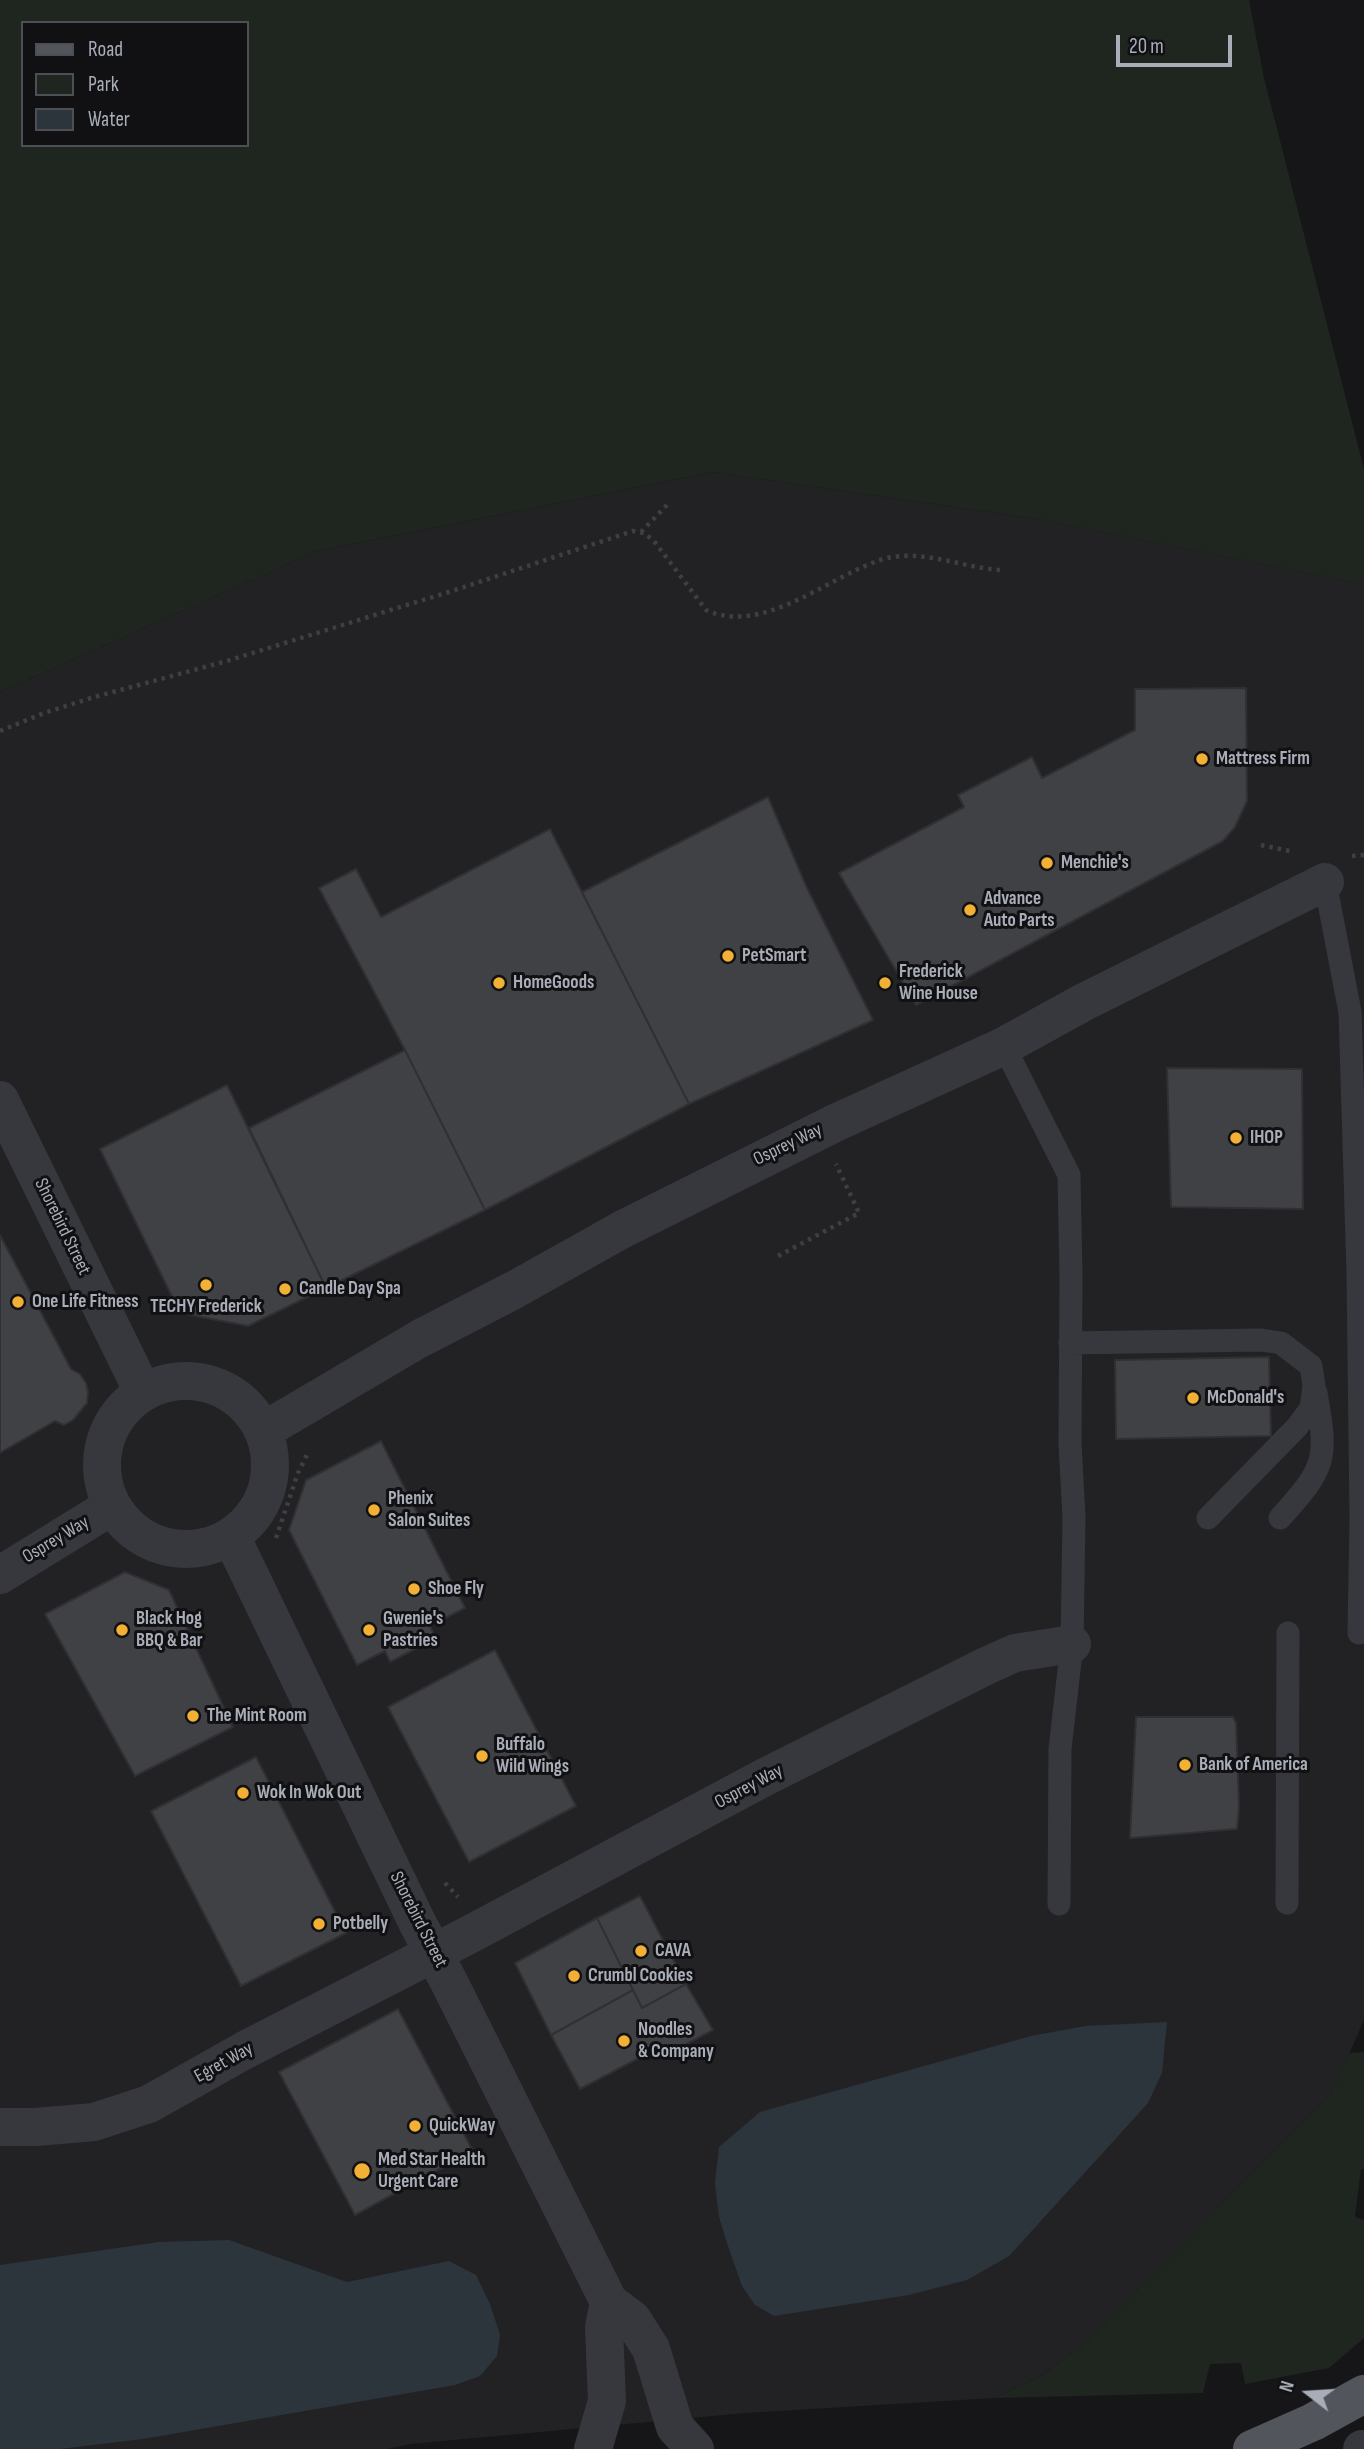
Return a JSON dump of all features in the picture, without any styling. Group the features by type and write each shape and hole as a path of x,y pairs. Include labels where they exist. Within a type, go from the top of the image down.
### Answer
{"main road":[{"path":"1252,2449 1313,2422 1364,2394"}],"street":[{"name":"Osprey Way","path":"263,1431 419,1339 623,1229 819,1130 1003,1046 1314,868"},
{"name":"Shorebird Street","path":"0,1100 143,1392"},
{"path":"198,1381 225,1390 248,1407 263,1431 270,1460 266,1489 253,1516 231,1536 206,1546 179,1549 152,1542 129,1528 112,1506 103,1482 102,1455 109,1430 123,1409 143,1392 170,1382 198,1381"},
{"name":"Osprey Way","path":"0,1574 112,1506"},
{"name":"Shorebird Street","path":"231,1536 418,1924 608,2302 632,2319 651,2349 676,2427 695,2449"},
{"name":"Osprey Way","path":"434,1952 765,1777 986,1666 1015,1653 1072,1644"},
{"name":"Egret Way","path":"0,2127 94,2122 149,2105 245,2050 434,1952"},
{"path":"593,2449 607,2401 604,2327 608,2302"}],"lane":[{"path":"1314,868 1350,1012 1358,1273 1361,1518 1359,1633"},
{"path":"1003,1046 1069,1175 1070,1444 1074,1517 1072,1644 1060,1749 1059,1904"},
{"path":"1070,1343 1261,1340 1281,1343 1311,1366 1324,1436 1320,1464 1306,1489 1279,1518"},
{"path":"1208,1518 1297,1427 1311,1408 1314,1386"},
{"path":"1287,1633 1287,1903"}],"path":[{"path":"640,532 667,505"},
{"path":"0,731 79,701 227,661 633,531 640,532 654,541 706,610 732,618 765,613 862,567 892,556 923,557 967,564 978,569 1001,570"},
{"path":"1261,845 1314,868"},
{"path":"778,1256 859,1213 819,1130"},
{"path":"276,1539 298,1473 313,1444"},
{"path":"441,1876 447,1888 466,1901"}],"shaded area":[{"path":"713,472 1044,520 1364,584 1364,2020 1332,2093 1079,2348 1042,2375 994,2398 745,2413 410,2444 387,2449 0,2449 0,692 317,551"}],"green space":[{"path":"0,0 1249,0 1264,78 1364,469 1364,584 1044,520 713,472 317,551 0,692"},
{"path":"1364,2052 1364,2169 1361,2169 1355,2217 1364,2220 1364,2338 1329,2368 1245,2384 1241,2363 1210,2364 1203,2393 994,2398 1042,2375 1079,2348 1332,2093 1349,2053"}],"water":[{"path":"1167,2022 1162,2073 1148,2103 1009,2256 967,2280 909,2295 774,2316 755,2305 742,2286 719,2217 715,2183 719,2147 760,2112 1031,2036 1085,2026"},
{"path":"229,2240 347,2282 449,2261 476,2275 490,2304 500,2335 497,2356 480,2376 455,2385 143,2439 60,2449 0,2449 0,2265 159,2242"}],"building":[{"path":"1246,688 1247,801 1235,827 1223,841 916,1005 839,873 964,807 958,795 1032,757 1042,778 1135,730 1135,689"},
{"name":"PetSmart","path":"768,797 807,888 873,1020 689,1104 582,892"},
{"name":"HomeGoods","path":"550,829 689,1104 485,1210 405,1050 319,888 356,869 381,917"},
{"path":"405,1050 485,1210 326,1288 249,1128"},
{"name":"IHOP","path":"1167,1068 1302,1069 1303,1209 1171,1207"},
{"path":"227,1085 326,1288 248,1326 180,1313 100,1149"},
{"name":"One Life Fitness","path":"0,1235 71,1369 80,1374 88,1392 87,1403 73,1420 64,1425 55,1421 0,1453"},
{"name":"McDonald's","path":"1269,1357 1271,1436 1116,1439 1115,1360"},
{"path":"381,1441 465,1608 430,1626 436,1638 390,1662 385,1651 357,1665 289,1530 306,1480"},
{"path":"125,1572 169,1590 233,1727 135,1776 45,1614"},
{"name":"Buffalo Wild Wings","path":"495,1650 576,1806 469,1862 388,1707"},
{"name":"Bank of America","path":"1136,1717 1233,1717 1236,1723 1239,1806 1237,1829 1130,1838"},
{"path":"256,1757 346,1933 241,1986 151,1811"},
{"name":"CAVA","path":"640,1896 686,1984 642,2008 597,1918"},
{"name":"Crumbl Cookies","path":"597,1918 633,1990 551,2035 515,1963"},
{"name":"Noodles & Company","path":"686,1984 713,2030 664,2056 660,2047 580,2089 551,2035 633,1990 642,2008"},
{"path":"398,2009 473,2151 355,2215 279,2072"}],"place":[{"name":"Mattress Firm","path":"1202,759"},
{"name":"Menchie's","path":"1047,863"},
{"name":"Advance Auto Parts","path":"970,910"},
{"name":"PetSmart","path":"728,956"},
{"name":"HomeGoods","path":"499,983"},
{"name":"Frederick Wine House","path":"885,983"},
{"name":"IHOP","path":"1236,1138"},
{"name":"TECHY Frederick","path":"206,1285"},
{"name":"Candle Day Spa","path":"285,1289"},
{"name":"One Life Fitness","path":"18,1302"},
{"name":"McDonald's","path":"1193,1398"},
{"name":"Phenix Salon Suites","path":"374,1510"},
{"name":"Shoe Fly","path":"414,1589"},
{"name":"Black Hog BBQ & Bar","path":"122,1630"},
{"name":"Gwenie's Pastries","path":"369,1630"},
{"name":"The Mint Room","path":"193,1716"},
{"name":"Buffalo Wild Wings","path":"482,1756"},
{"name":"Bank of America","path":"1185,1765"},
{"name":"Wok In Wok Out","path":"243,1793"},
{"name":"Potbelly","path":"319,1924"},
{"name":"CAVA","path":"641,1951"},
{"name":"Crumbl Cookies","path":"574,1976"},
{"name":"Noodles & Company","path":"624,2041"},
{"name":"QuickWay","path":"415,2126"},
{"name":"Med Star Health Urgent Care","path":"362,2171"}]}
